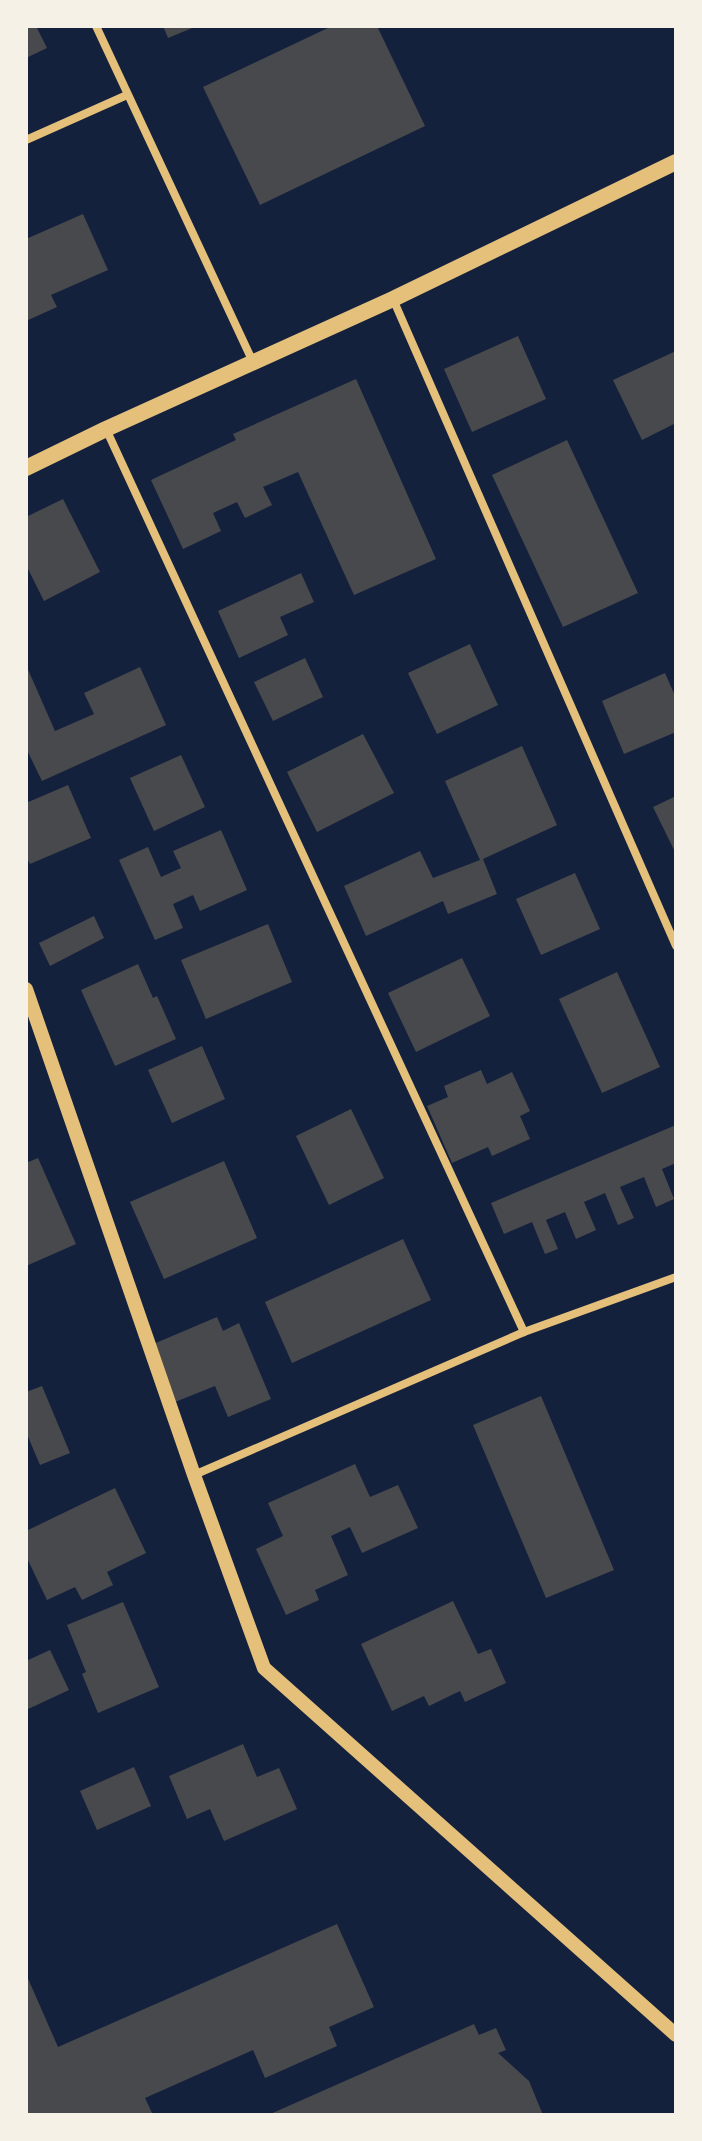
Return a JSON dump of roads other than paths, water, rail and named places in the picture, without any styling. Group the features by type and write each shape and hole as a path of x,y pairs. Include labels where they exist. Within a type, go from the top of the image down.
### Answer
{"main road":[{"path":"26,468 393,299 676,162"}],"street":[{"path":"96,26 253,362"},
{"path":"26,140 127,95"},
{"path":"393,299 676,946"},
{"path":"106,429 524,1332"},
{"path":"26,989 264,1668 676,2035"},
{"path":"194,1475 524,1332 676,1277"}]}
